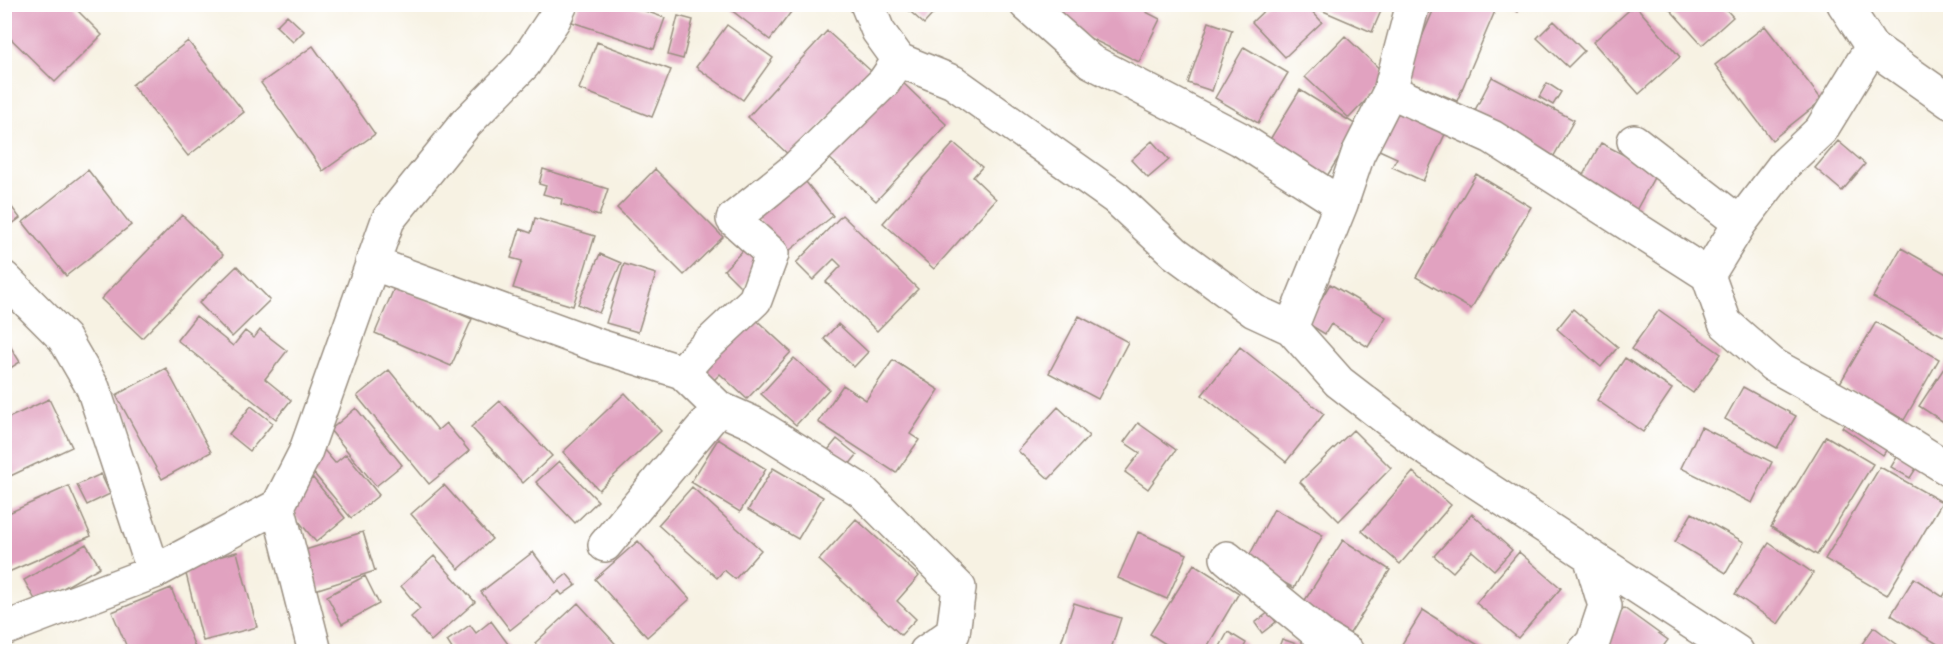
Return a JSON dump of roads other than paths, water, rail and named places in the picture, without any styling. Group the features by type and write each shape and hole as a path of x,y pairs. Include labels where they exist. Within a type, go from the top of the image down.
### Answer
{"street":[{"path":"4,629 154,572 278,506 305,453 388,220 466,123 524,64 554,20 561,4"},
{"path":"867,4 878,31 899,60 954,82 1116,198 1175,253 1254,311 1291,328 1339,382 1422,446 1737,651"},
{"path":"1026,4 1090,61 1240,139 1341,204"},
{"path":"1291,328 1341,204 1358,154 1390,92 1413,4"},
{"path":"1844,4 1872,47 1950,102"},
{"path":"1708,275 1740,223 1785,164 1821,130 1872,47"},
{"path":"682,372 699,352 755,300 772,254 733,219 795,169 884,82 899,60"},
{"path":"1390,92 1492,137 1708,275 1725,323 1773,365 1849,407 1950,470"},
{"path":"1634,141 1740,223"},
{"path":"372,263 599,346 682,372 719,408 755,424 862,491 959,588 953,633 926,651"},
{"path":"4,278 64,338 93,388 154,572"},
{"path":"605,545 719,408"},
{"path":"278,506 315,651"},
{"path":"1584,651 1593,642 1605,606 1590,556"},
{"path":"1227,558 1324,638 1347,651"}]}
